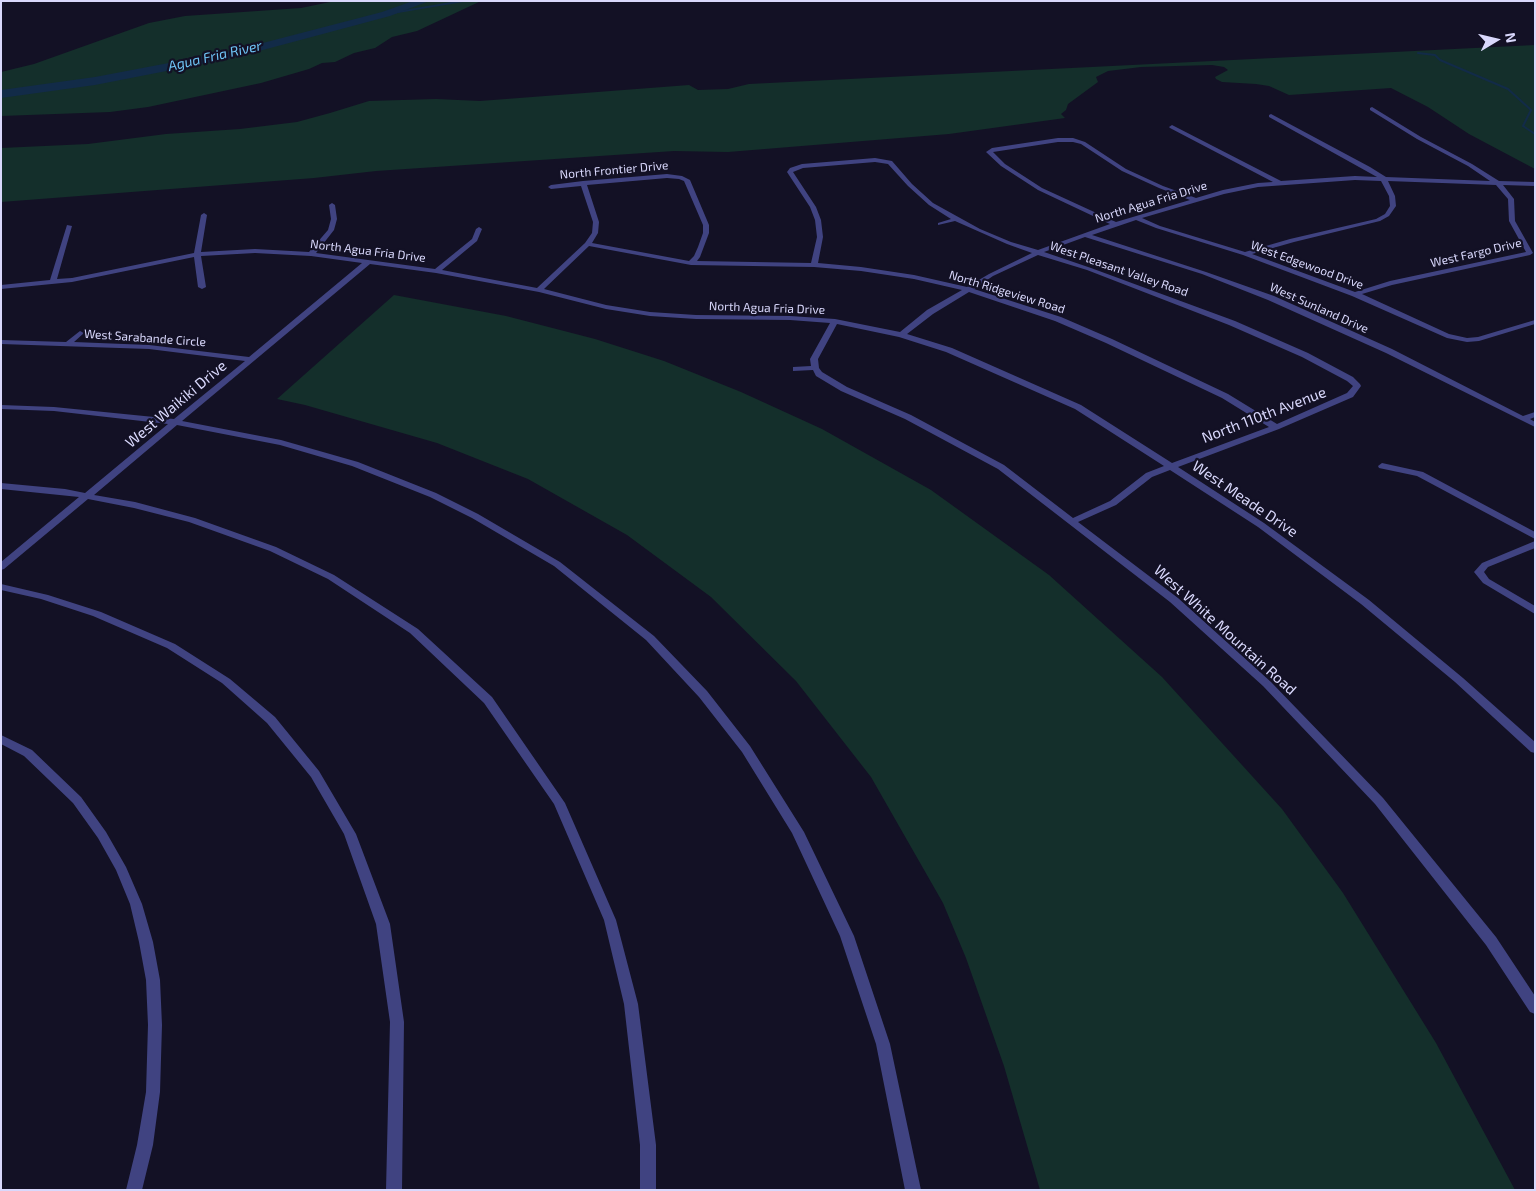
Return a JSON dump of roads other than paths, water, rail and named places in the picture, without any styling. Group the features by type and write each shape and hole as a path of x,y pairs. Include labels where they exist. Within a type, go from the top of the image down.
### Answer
{"street":[{"name":"West Fargo Drive","path":"1355,294 1390,283 1530,253 1512,221 1511,199 1498,183 1372,109"},
{"path":"1244,254 1292,240 1363,224 1387,216 1393,206 1392,196 1382,178 1368,168 1271,116"},
{"path":"1172,128 1279,183"},
{"path":"1116,224 1040,189 1003,165 989,152 994,149 1058,140 1073,140 1082,143 1124,170 1194,199"},
{"name":"West Pleasant Valley Road","path":"814,265 820,237 818,220 790,172 792,169 802,166 883,161 893,164 910,185 931,204 956,219 1009,244 1089,269 1232,322 1305,355 1350,379 1357,386"},
{"name":"North Frontier Drive","path":"550,187 680,177 687,180 706,225 706,233 699,252 691,263"},
{"name":"North Agua Fria Drive","path":"1,287 89,277 135,265 197,254 256,251 311,254 436,271 650,314 835,321 901,335 930,312 968,289 1036,253 1116,224 1194,199 1238,189 1279,183 1323,180 1382,178 1535,184"},
{"path":"538,290 588,244 595,233 596,222 583,183"},
{"path":"311,254 331,230 334,219 332,205"},
{"path":"202,287 197,254 204,215"},
{"name":"West Edgewood Drive","path":"1136,218 1355,294 1447,336 1467,340 1535,322"},
{"path":"940,224 956,219"},
{"path":"53,282 70,226"},
{"path":"436,271 475,240 479,229"},
{"name":"West Sunland Drive","path":"1085,235 1204,273 1271,298 1389,351 1535,424"},
{"name":"North Ridgeview Road","path":"588,244 691,263 814,265 914,277 968,289 1058,319 1109,341 1225,396 1276,427"},
{"name":"West Waikiki Drive","path":"1,567 368,262"},
{"path":"693,325 696,317"},
{"path":"796,369 815,368 814,359 818,349 835,321"},
{"name":"West Sarabande Circle","path":"68,344 80,333"},
{"name":"West Meade Drive","path":"901,335 949,350 1078,406 1261,525 1365,602 1459,680 1535,749"},
{"name":"West Sarabande Circle","path":"1,342 149,347 250,359"},
{"name":"West White Mountain Road","path":"815,368 819,374 838,386 908,417 1001,467 1174,600 1267,684 1373,794 1491,941 1535,1008"},
{"name":"North 110th Avenue","path":"1072,521 1113,502 1149,475 1276,427 1350,395 1357,386"},
{"path":"1,407 54,409 176,422 300,448 355,464 433,495 475,516 556,564 650,638 703,694 746,749 802,841 847,936 883,1044 913,1190"},
{"path":"1523,419 1535,414"},
{"path":"1382,466 1420,474 1535,536"},
{"path":"1,486 86,496 135,505 192,520 273,549 331,576 414,631 488,700 560,803 610,920 631,1004 648,1145 648,1190"},
{"path":"1535,544 1485,565 1479,572 1486,581 1535,610"},
{"path":"1,587 44,597 98,614 171,646 226,681 271,720 315,774 350,834 383,924 397,1022 394,1190"},
{"path":"1,739 28,753 77,800 102,834 122,870 136,904 153,980 155,1025 153,1092 145,1145 134,1190"}],"waterway":[{"name":"Agua Fria River","path":"1,94 95,81 233,54 386,14 424,1"},
{"path":"386,14 463,1"},
{"path":"1418,53 1435,55 1440,60 1508,89 1531,110 1523,126 1535,134"}]}
